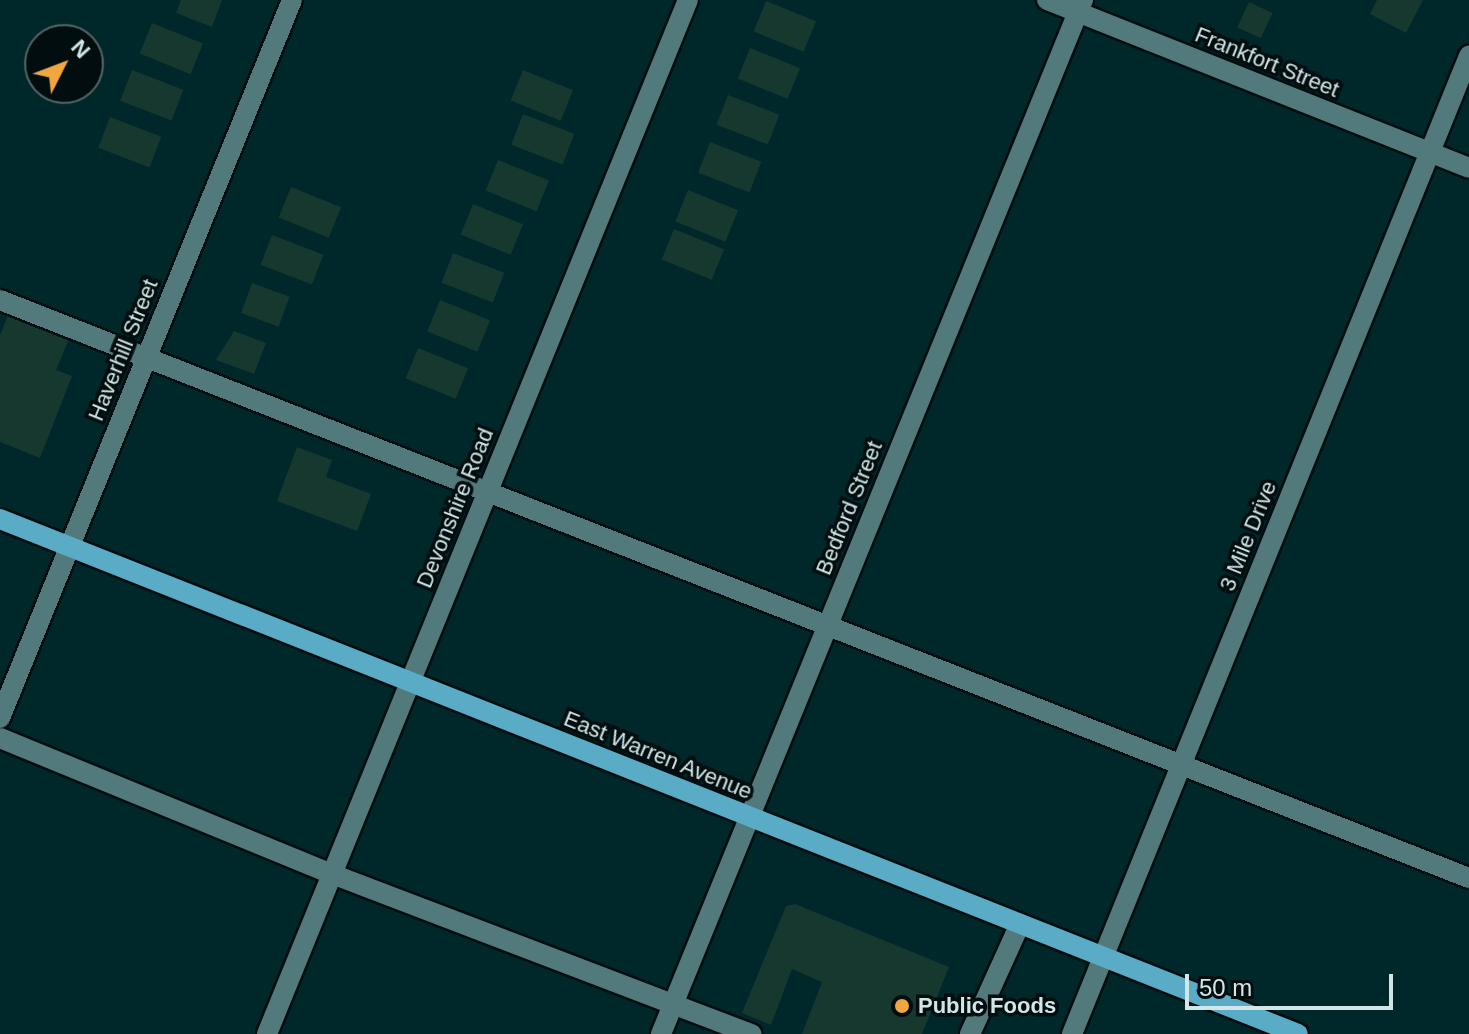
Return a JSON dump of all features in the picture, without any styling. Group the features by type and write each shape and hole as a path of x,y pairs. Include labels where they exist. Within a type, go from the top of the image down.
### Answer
{"main road":[{"name":"East Warren Avenue","path":"0,519 1298,1034"}],"street":[{"name":"Haverhill Street","path":"0,718 292,0"},
{"name":"Devonshire Road","path":"267,1034 688,0"},
{"name":"Frankfort Street","path":"1047,0 1080,6 1469,168"},
{"name":"Bedford Street","path":"661,1034 1080,6"},
{"name":"3 Mile Drive","path":"1072,1034 1469,56"},
{"path":"0,300 1469,878"},
{"path":"0,738 332,874 752,1034"},
{"path":"970,1034 1020,924"}],"building":[{"path":"181,0 222,0 212,27 176,13"},
{"path":"1377,0 1423,0 1406,33 1370,14"},
{"path":"766,1 816,21 804,52 754,32"},
{"path":"1249,2 1273,13 1261,38 1237,27"},
{"path":"152,23 203,44 191,74 140,54"},
{"path":"750,48 800,68 788,99 738,79"},
{"path":"132,70 183,90 172,121 120,101"},
{"path":"523,70 573,90 561,121 511,101"},
{"path":"728,95 779,115 768,145 717,125"},
{"path":"523,114 574,134 563,165 511,145"},
{"path":"110,117 161,137 150,168 98,148"},
{"path":"710,142 761,162 750,193 698,173"},
{"path":"498,160 549,181 537,211 486,191"},
{"path":"291,187 341,207 329,238 279,218"},
{"path":"688,190 738,210 725,242 675,222"},
{"path":"473,204 523,224 511,255 461,235"},
{"path":"674,229 724,249 712,280 662,260"},
{"path":"272,235 323,255 312,285 261,265"},
{"path":"453,253 504,273 493,303 442,283"},
{"path":"252,283 290,297 279,327 241,313"},
{"path":"440,300 490,320 477,352 427,332"},
{"path":"10,310 71,334 56,370 72,376 40,458 0,442 0,335"},
{"path":"234,331 266,343 254,374 216,360"},
{"path":"418,348 468,368 456,399 406,379"},
{"path":"297,447 332,460 326,477 371,494 357,531 277,501"},
{"path":"795,904 949,967 922,1034 802,1034 822,982 792,969 771,1025 742,1013 786,906"}],"place":[{"name":"Public Foods","path":"902,1006"}]}
